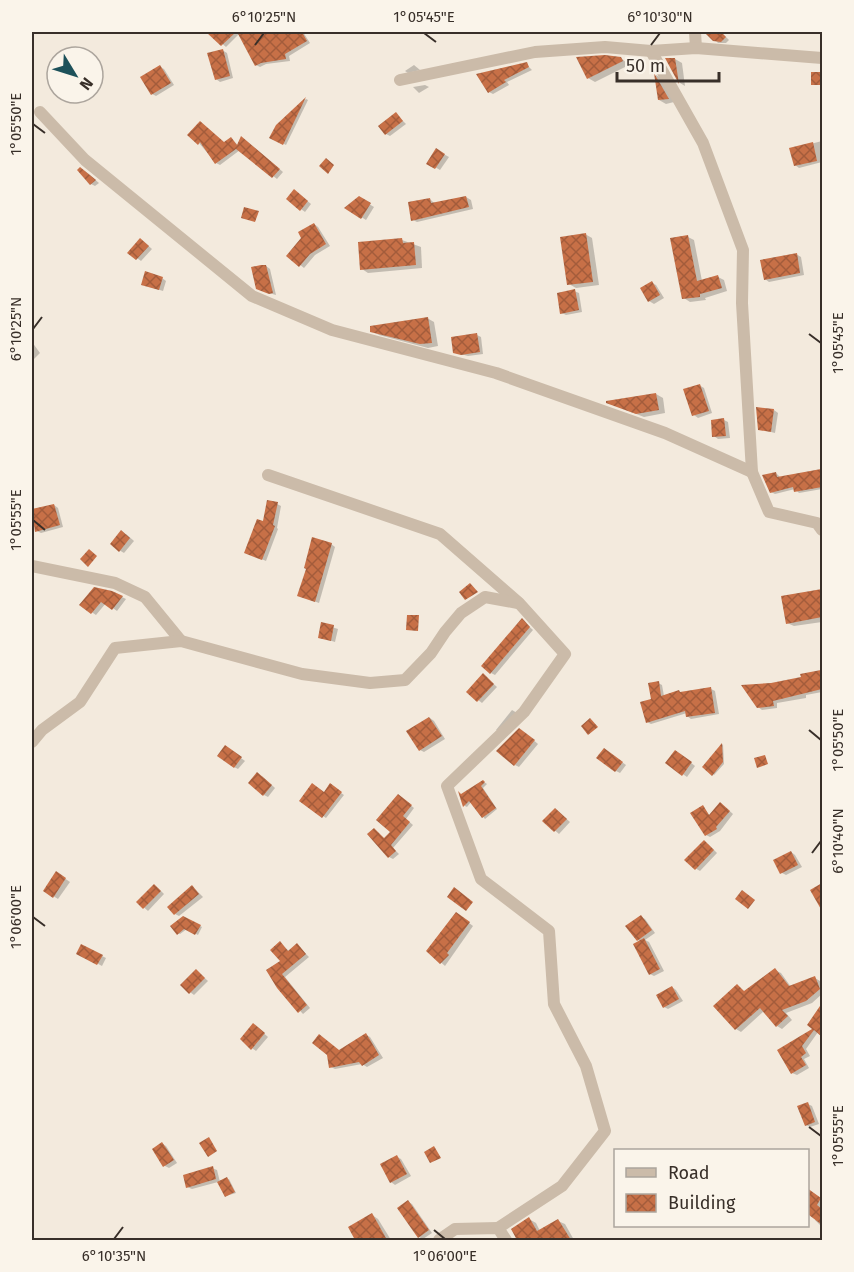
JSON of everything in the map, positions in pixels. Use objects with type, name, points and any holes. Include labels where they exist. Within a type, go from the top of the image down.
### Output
[{"type":"street","points":[[695,32],[696,48]]},
{"type":"street","points":[[400,80],[535,52],[605,47],[651,51],[696,48],[822,58]]},
{"type":"street","points":[[651,51],[703,143],[743,250],[742,303],[752,472],[770,512],[817,523],[822,530]]},
{"type":"street","points":[[40,112],[85,160],[252,296],[332,330],[496,373],[665,433],[752,472]]},
{"type":"street","points":[[268,475],[440,534],[519,603],[565,654],[524,712],[447,786],[481,879],[549,931],[555,1004],[586,1066],[605,1131],[562,1186],[498,1228],[454,1229],[439,1240]]},
{"type":"street","points":[[32,566],[115,583],[145,597],[181,641]]},
{"type":"street","points":[[32,742],[42,730],[80,702],[115,648],[181,641],[302,674],[370,683],[405,680],[431,652],[461,613],[485,597],[519,603]]},
{"type":"street","points":[[498,1228],[506,1240]]},
{"type":"building","points":[[206,32],[236,32],[221,46]]},
{"type":"building","points":[[237,32],[256,34],[302,32],[307,41],[285,54],[286,59],[255,66]]},
{"type":"building","points":[[704,32],[721,32],[726,37],[721,42],[713,41]]},
{"type":"building","points":[[223,49],[230,76],[215,80],[207,53]]},
{"type":"building","points":[[605,55],[621,57],[623,61],[587,79],[576,57]]},
{"type":"building","points":[[665,58],[675,58],[679,84]]},
{"type":"building","points":[[527,62],[529,67],[504,80],[506,82],[488,93],[476,74]]},
{"type":"building","points":[[160,65],[171,83],[151,95],[140,77]]},
{"type":"building","points":[[811,72],[822,72],[822,85],[811,85]]},
{"type":"building","points":[[654,73],[669,99],[658,100]]},
{"type":"building","points":[[306,97],[283,145],[269,138],[276,125]]},
{"type":"building","points":[[396,112],[403,121],[385,135],[378,126]]},
{"type":"building","points":[[200,121],[224,142],[231,137],[237,145],[241,136],[280,169],[272,178],[236,149],[215,164],[200,142],[198,145],[187,135]]},
{"type":"building","points":[[813,142],[817,161],[794,166],[789,148]]},
{"type":"building","points":[[436,148],[445,154],[435,169],[426,164]]},
{"type":"building","points":[[326,158],[334,165],[328,174],[319,166]]},
{"type":"building","points":[[80,167],[96,180],[90,185],[77,170]]},
{"type":"building","points":[[294,189],[308,201],[300,211],[286,199]]},
{"type":"building","points":[[359,196],[371,203],[361,219],[344,208]]},
{"type":"building","points":[[466,196],[469,207],[411,221],[408,202],[430,198],[431,203]]},
{"type":"building","points":[[244,207],[259,211],[255,222],[241,218]]},
{"type":"building","points":[[314,223],[326,244],[310,254],[299,267],[286,256],[301,238],[298,232]]},
{"type":"building","points":[[586,233],[593,282],[567,285],[560,237]]},
{"type":"building","points":[[688,235],[697,281],[718,275],[722,288],[700,294],[700,297],[682,299],[670,238]]},
{"type":"building","points":[[140,238],[149,246],[136,260],[127,253]]},
{"type":"building","points":[[402,238],[403,243],[414,242],[416,265],[360,270],[358,242]]},
{"type":"building","points":[[797,253],[800,273],[764,280],[760,260]]},
{"type":"building","points":[[266,265],[273,293],[269,294],[256,289],[251,267]]},
{"type":"building","points":[[145,271],[163,277],[159,290],[141,285]]},
{"type":"building","points":[[652,281],[660,295],[648,302],[640,288]]},
{"type":"building","points":[[575,289],[579,310],[560,314],[557,293]]},
{"type":"building","points":[[428,317],[432,343],[420,344],[370,332],[370,326]]},
{"type":"building","points":[[477,333],[480,352],[461,355],[453,353],[451,337]]},
{"type":"building","points":[[700,384],[709,411],[692,416],[683,389]]},
{"type":"building","points":[[656,393],[659,410],[636,414],[606,403],[606,401]]},
{"type":"building","points":[[756,407],[774,409],[771,432],[758,430]]},
{"type":"building","points":[[724,418],[726,436],[712,437],[711,420]]},
{"type":"building","points":[[821,469],[822,487],[794,492],[793,487],[770,493],[762,475],[776,472],[777,477]]},
{"type":"building","points":[[267,500],[278,502],[273,525],[275,526],[262,560],[244,553],[257,519],[263,521]]},
{"type":"building","points":[[54,504],[60,525],[35,532],[32,509]]},
{"type":"building","points":[[121,530],[130,538],[119,552],[110,544]]},
{"type":"building","points":[[312,537],[332,543],[315,602],[297,596],[306,569],[304,568]]},
{"type":"building","points":[[89,549],[97,556],[88,567],[80,559]]},
{"type":"building","points":[[470,583],[478,592],[465,600],[459,592]]},
{"type":"building","points":[[94,587],[123,596],[112,610],[101,602],[91,614],[79,605]]},
{"type":"building","points":[[822,589],[822,617],[786,624],[781,596]]},
{"type":"building","points":[[407,615],[419,615],[418,631],[406,630]]},
{"type":"building","points":[[522,618],[530,627],[490,674],[481,666]]},
{"type":"building","points":[[321,622],[334,625],[331,641],[318,638]]},
{"type":"building","points":[[821,670],[822,689],[773,701],[774,706],[757,708],[741,685],[771,683]]},
{"type":"building","points":[[483,673],[494,684],[477,702],[466,692]]},
{"type":"building","points":[[659,681],[661,696],[679,690],[680,692],[711,687],[715,713],[686,717],[685,711],[646,723],[640,702],[651,699],[648,683]]},
{"type":"building","points":[[429,717],[442,736],[419,751],[406,731]]},
{"type":"building","points":[[590,718],[598,727],[588,735],[581,726]]},
{"type":"building","points":[[519,728],[535,740],[514,766],[496,751]]},
{"type":"building","points":[[722,743],[723,762],[712,776],[702,767]]},
{"type":"building","points":[[225,745],[242,757],[234,768],[217,756]]},
{"type":"building","points":[[604,748],[623,762],[615,772],[596,758]]},
{"type":"building","points":[[675,750],[692,762],[682,776],[665,763]]},
{"type":"building","points":[[765,755],[768,764],[757,768],[754,758]]},
{"type":"building","points":[[257,772],[272,785],[263,796],[248,783]]},
{"type":"building","points":[[483,780],[485,782],[481,786],[496,808],[482,818],[469,801],[463,807],[458,791],[461,794]]},
{"type":"building","points":[[312,783],[324,792],[330,783],[342,792],[322,818],[299,801]]},
{"type":"building","points":[[398,794],[412,805],[403,816],[410,822],[391,845],[396,851],[388,858],[367,834],[374,828],[384,838],[390,832],[376,820]]},
{"type":"building","points":[[720,802],[730,811],[716,827],[717,829],[705,836],[690,813],[703,805],[709,815]]},
{"type":"building","points":[[555,808],[567,819],[554,832],[542,821]]},
{"type":"building","points":[[704,840],[714,850],[695,870],[684,860]]},
{"type":"building","points":[[791,851],[798,865],[780,874],[773,860]]},
{"type":"building","points":[[56,871],[66,878],[53,898],[43,891]]},
{"type":"building","points":[[822,883],[822,911],[810,890]]},
{"type":"building","points":[[154,884],[161,891],[143,909],[136,902]]},
{"type":"building","points":[[192,885],[199,894],[174,915],[167,907]]},
{"type":"building","points":[[454,887],[473,902],[466,911],[447,897]]},
{"type":"building","points":[[742,890],[755,900],[748,909],[735,899]]},
{"type":"building","points":[[456,912],[470,922],[447,953],[449,955],[440,964],[426,951]]},
{"type":"building","points":[[641,915],[652,930],[637,941],[625,926]]},
{"type":"building","points":[[183,916],[201,925],[195,935],[184,929],[177,935],[170,926]]},
{"type":"building","points":[[644,938],[660,969],[649,975],[633,944]]},
{"type":"building","points":[[280,941],[288,951],[297,943],[306,954],[282,974],[307,1005],[298,1013],[277,988],[266,970],[280,961],[270,950]]},
{"type":"building","points":[[81,944],[103,955],[97,965],[76,954]]},
{"type":"building","points":[[775,968],[789,986],[815,976],[820,989],[806,1001],[782,1010],[788,1016],[776,1027],[760,1008],[735,1030],[713,1006],[737,984],[744,991]]},
{"type":"building","points":[[196,969],[205,978],[189,994],[180,985]]},
{"type":"building","points":[[672,986],[679,999],[663,1008],[656,995]]},
{"type":"building","points":[[822,1003],[822,1037],[814,1030],[802,1046],[806,1053],[801,1057],[806,1065],[791,1074],[777,1050],[812,1029],[807,1025]]},
{"type":"building","points":[[253,1023],[265,1033],[251,1050],[240,1039]]},
{"type":"building","points":[[366,1033],[379,1055],[362,1066],[359,1062],[329,1068],[327,1055],[312,1043],[319,1034],[339,1050]]},
{"type":"building","points":[[808,1102],[815,1122],[805,1126],[797,1106]]},
{"type":"building","points":[[209,1137],[217,1151],[208,1157],[199,1143]]},
{"type":"building","points":[[162,1142],[174,1160],[163,1167],[152,1149]]},
{"type":"building","points":[[434,1146],[441,1158],[430,1163],[424,1152]]},
{"type":"building","points":[[397,1155],[407,1174],[390,1183],[380,1164]]},
{"type":"building","points":[[213,1166],[216,1179],[186,1188],[183,1175]]},
{"type":"building","points":[[227,1177],[235,1192],[225,1197],[217,1182]]},
{"type":"building","points":[[809,1189],[821,1198],[817,1205],[822,1209],[822,1225],[809,1215]]},
{"type":"building","points":[[408,1200],[429,1230],[418,1238],[397,1208]]},
{"type":"building","points":[[372,1213],[387,1240],[355,1240],[348,1227]]},
{"type":"building","points":[[529,1217],[537,1231],[558,1219],[571,1240],[517,1240],[511,1229]]}]
